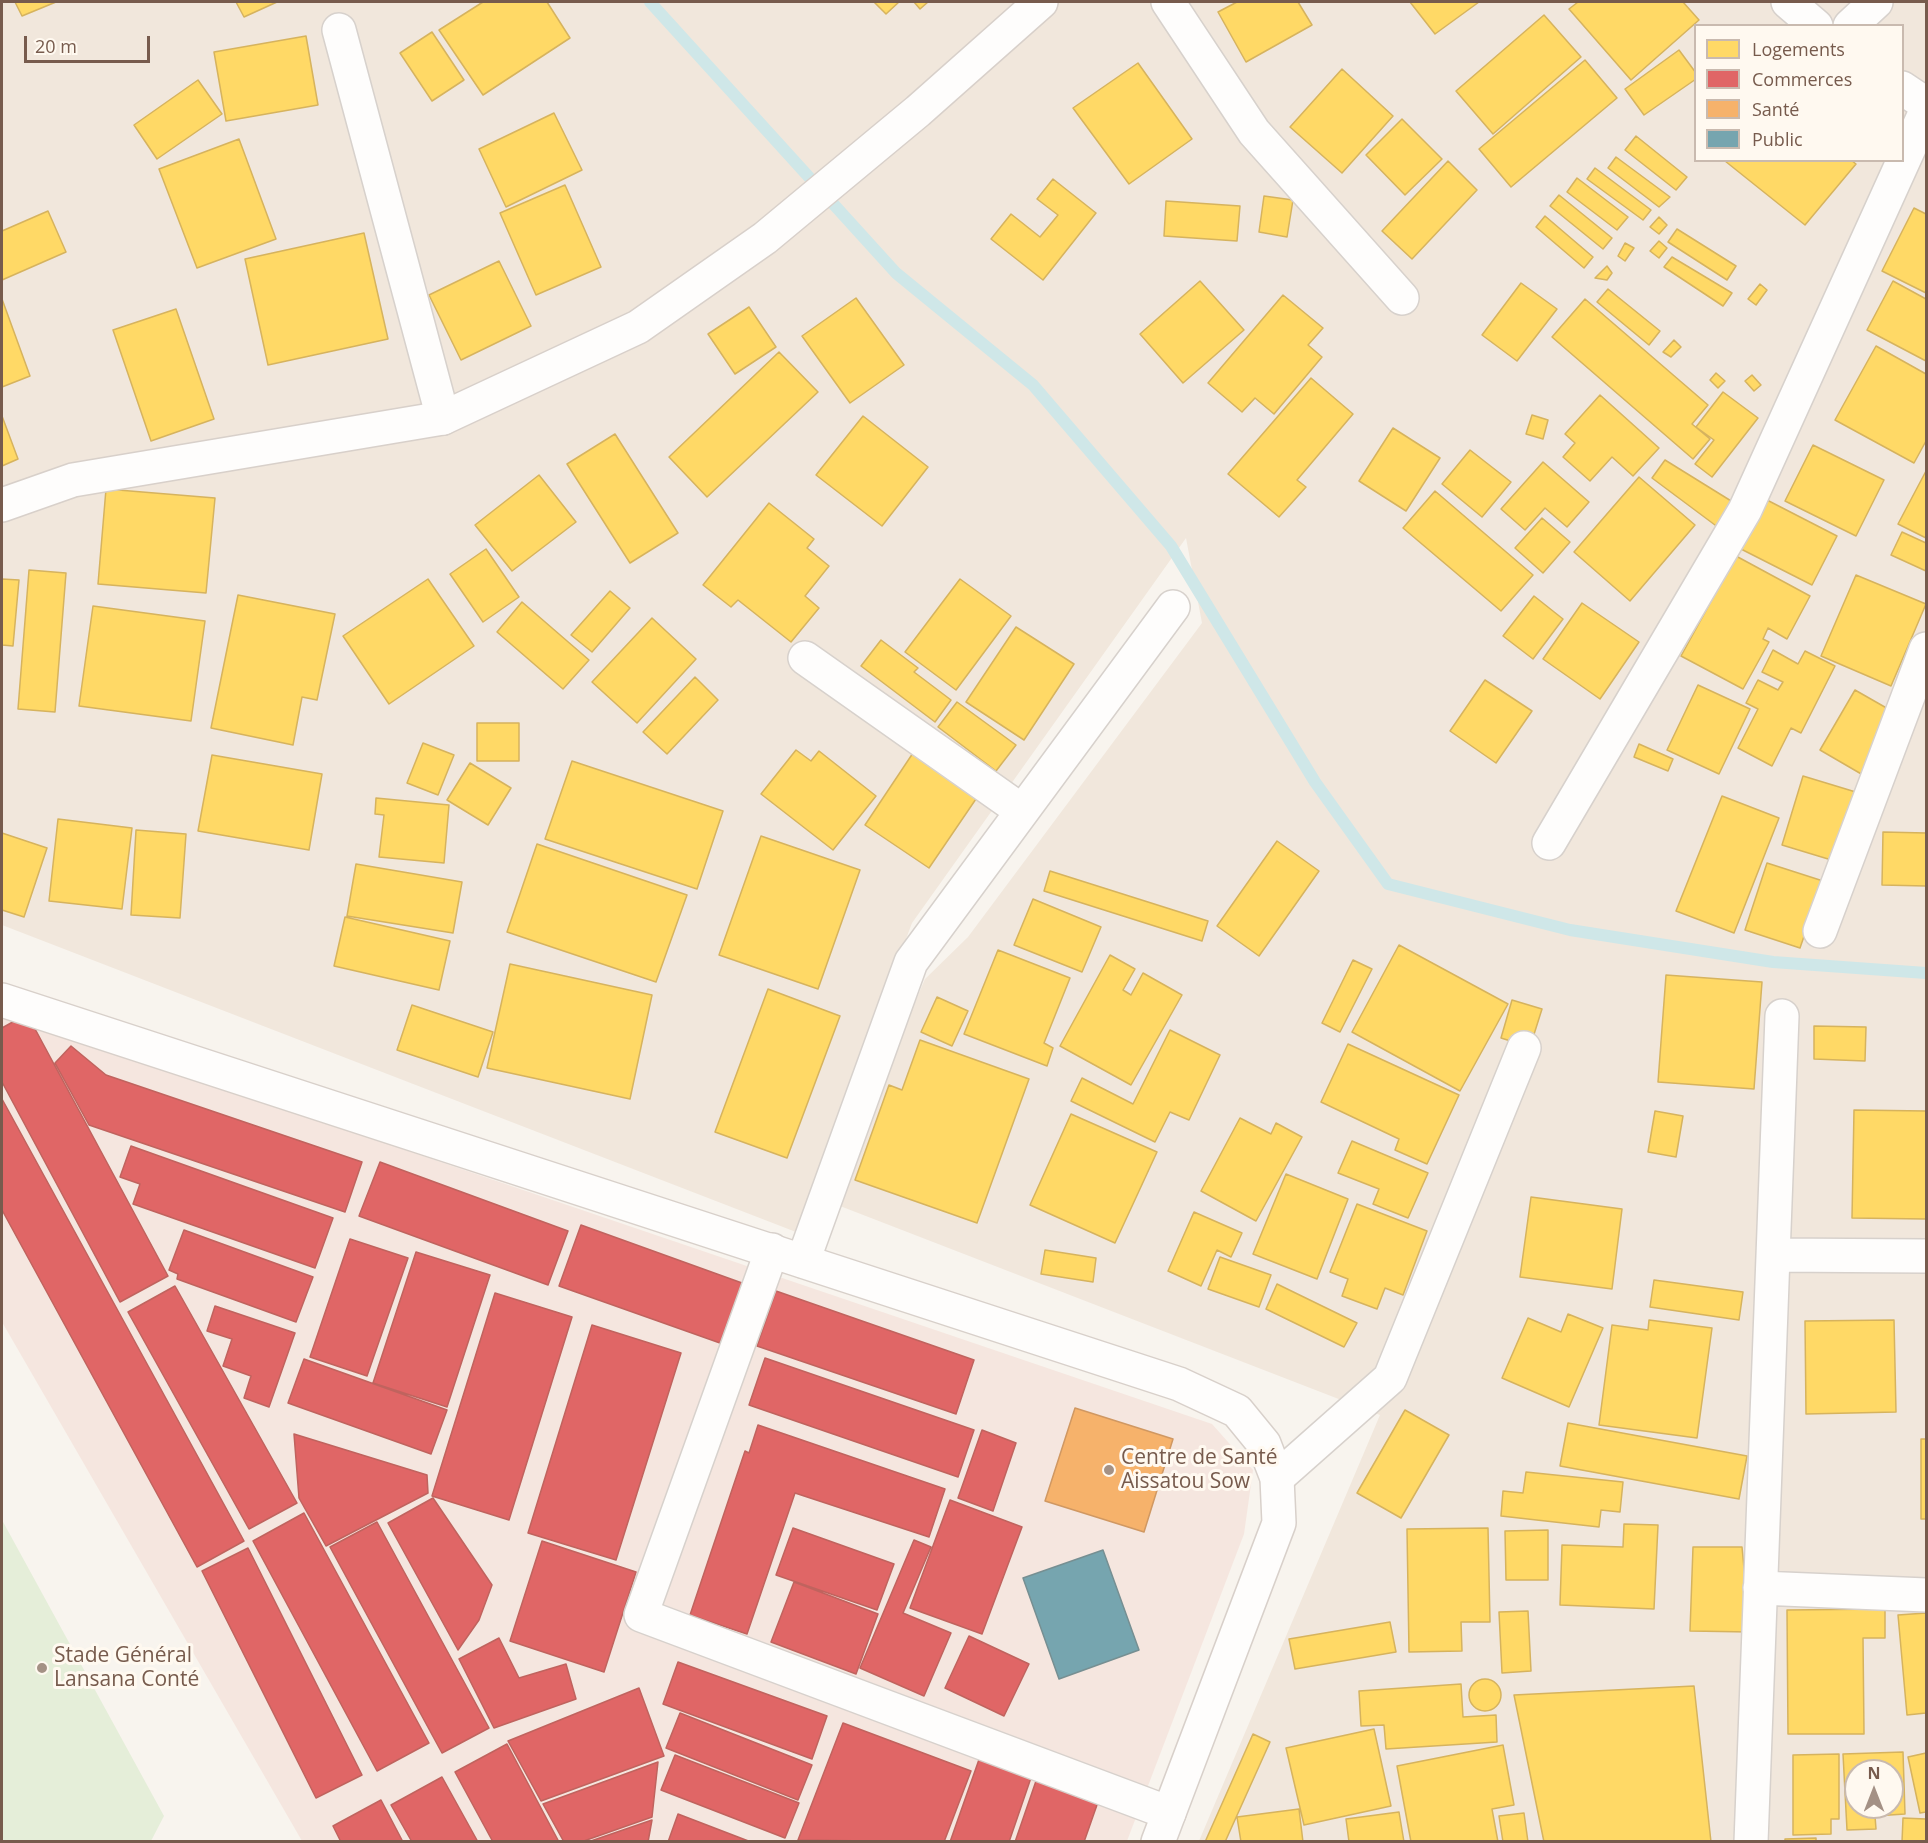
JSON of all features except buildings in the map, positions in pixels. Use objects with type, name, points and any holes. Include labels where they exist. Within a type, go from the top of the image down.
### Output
[{"type":"street","points":[[2,505],[73,480],[444,418],[638,327],[765,238],[918,111],[1041,2]]},
{"type":"street","points":[[1168,2],[1254,132],[1402,298]]},
{"type":"street","points":[[1788,2],[1814,24]]},
{"type":"street","points":[[1852,24],[1876,2]]},
{"type":"street","points":[[339,30],[444,418]]},
{"type":"street","points":[[1904,89],[1926,104]]},
{"type":"street","points":[[1904,159],[1926,111]]},
{"type":"street","points":[[1549,843],[1745,510],[1903,162]]},
{"type":"street","points":[[802,1261],[911,962],[1173,607]]},
{"type":"street","points":[[1820,931],[1926,649]]},
{"type":"street","points":[[805,658],[1022,812]]},
{"type":"street","points":[[2,1000],[772,1250],[1179,1384],[1238,1411],[1264,1444],[1277,1478],[1280,1523],[1164,1827],[641,1615],[772,1250]]},
{"type":"street","points":[[1751,1842],[1782,1016]]},
{"type":"street","points":[[1277,1478],[1390,1378],[1524,1048]]},
{"type":"street","points":[[1773,1255],[1926,1256]]},
{"type":"street","points":[[1760,1588],[1926,1595]]},
{"type":"shaded area","points":[[2,2],[1926,2],[1926,1841],[1199,1841],[1380,1415],[840,1206],[856,1138],[925,979],[968,937],[1202,623],[1186,538],[912,923],[796,1232],[2,925]]},
{"type":"shaded area","points":[[2,1013],[1212,1424],[1253,1470],[1244,1534],[1127,1841],[302,1841],[2,1322]]},
{"type":"green space","name":"Stade Général Lansana Conté","points":[[2,1520],[164,1816],[151,1841],[2,1841]]},
{"type":"waterway","points":[[650,2],[896,273],[1033,385],[1171,546],[1315,782],[1388,884],[1570,930],[1773,962],[1926,973]]},
{"type":"place","name":"Centre de Santé Aissatou Sow","points":[[1109,1470]]},
{"type":"place","name":"Stade Général Lansana Conté","points":[[42,1668]]}]
